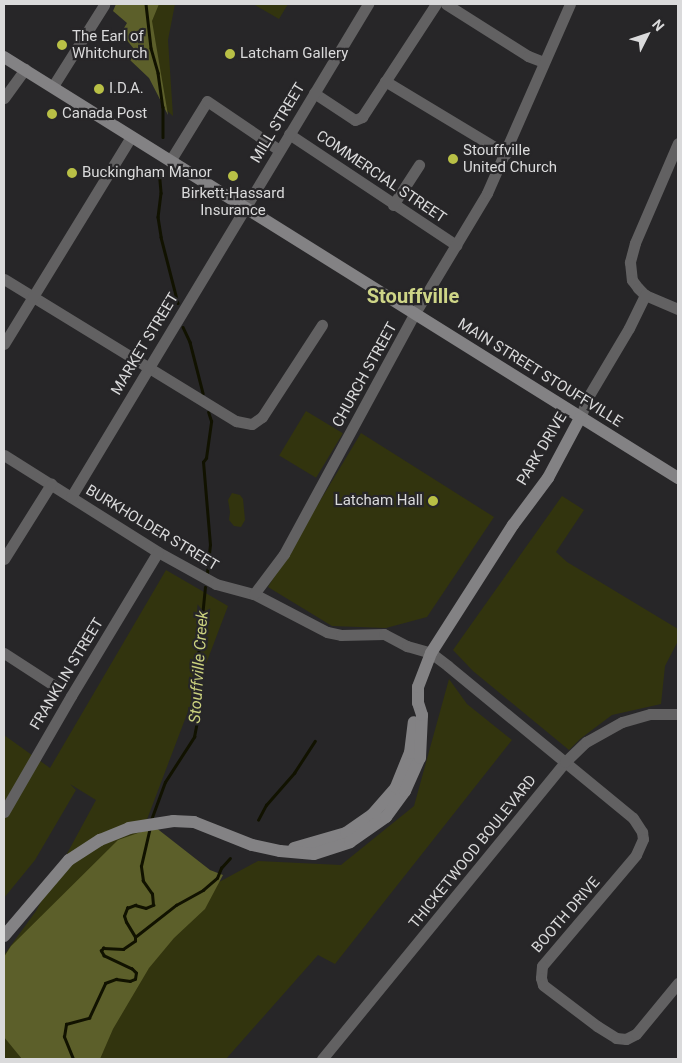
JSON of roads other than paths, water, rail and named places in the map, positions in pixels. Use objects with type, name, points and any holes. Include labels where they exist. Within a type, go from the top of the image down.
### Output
[{"type":"street","name":"MILL STREET","points":[[245,207],[368,4]]},
{"type":"street","points":[[314,93],[355,120],[362,117],[436,4]]},
{"type":"street","points":[[446,4],[528,56],[544,62]]},
{"type":"street","name":"CHURCH STREET","points":[[254,594],[284,554],[415,314],[487,193],[506,154],[570,4]]},
{"type":"street","points":[[53,86],[104,6]]},
{"type":"street","name":"MAIN STREET STOUFFVILLE","points":[[4,56],[678,478]]},
{"type":"street","points":[[4,98],[25,69]]},
{"type":"street","points":[[384,81],[506,154]]},
{"type":"street","points":[[170,161],[207,101],[279,150]]},
{"type":"street","name":"COMMERCIAL STREET","points":[[289,134],[393,205],[456,245]]},
{"type":"street","points":[[4,344],[131,137]]},
{"type":"street","points":[[678,143],[635,244],[630,262],[632,280],[645,295],[678,309]]},
{"type":"street","points":[[393,205],[418,165]]},
{"type":"street","name":"MARKET STREET","points":[[71,497],[245,207]]},
{"type":"street","points":[[4,279],[234,419],[252,424],[262,417],[322,326]]},
{"type":"street","name":"PARK DRIVE","points":[[4,936],[69,860],[100,840],[130,828],[173,821],[194,822],[252,845],[280,852],[314,854],[350,842],[386,817],[405,792],[420,758],[422,715],[418,703],[418,687],[431,653],[513,525],[548,478],[580,418],[588,398],[629,328],[645,295]]},
{"type":"street","name":"BURKHOLDER STREET","points":[[4,455],[158,552],[221,586],[254,594],[327,632],[341,636],[384,634],[407,646],[431,653]]},
{"type":"street","points":[[4,559],[51,484]]},
{"type":"street","name":"FRANKLIN STREET","points":[[4,812],[158,552]]},
{"type":"street","points":[[4,652],[58,688]]},
{"type":"street","points":[[431,653],[565,762]]},
{"type":"street","name":"THICKETWOOD BOULEVARD","points":[[322,1059],[565,762],[586,742],[622,722],[650,714],[678,714]]},
{"type":"street","name":"BOOTH DRIVE","points":[[565,762],[633,818],[640,827],[643,839],[636,855],[542,966],[541,978],[543,986],[597,1026],[616,1038],[626,1039],[636,1034],[678,983]]},
{"type":"waterway","name":"Stouffville Creek","points":[[146,4],[151,48],[158,73],[163,107],[163,137]]},
{"type":"waterway","name":"Stouffville Creek","points":[[159,169],[161,193],[158,217],[161,237],[178,303]]},
{"type":"waterway","name":"Stouffville Creek","points":[[183,327],[190,342],[203,393]]},
{"type":"waterway","name":"Stouffville Creek","points":[[207,573],[210,545],[203,462],[206,458],[211,421],[208,412]]},
{"type":"waterway","name":"Stouffville Creek","points":[[151,820],[165,782],[194,737],[197,722],[196,677],[205,587]]},
{"type":"waterway","points":[[258,820],[266,805],[294,773],[315,741]]},
{"type":"waterway","name":"Stouffville Creek","points":[[135,937],[124,916],[127,908],[135,905],[146,908],[153,905],[152,894],[143,881],[141,866],[149,830]]},
{"type":"waterway","name":"Stouffville Creek","points":[[73,1059],[64,1037],[66,1024],[89,1018],[105,983],[116,979],[130,981],[135,979],[136,973],[132,969],[104,956],[101,951],[103,948],[123,949],[135,941],[135,937],[176,905],[203,890],[217,878],[221,868],[230,858]]},
{"type":"place","name":"The Earl of Whitchurch","points":[[62,45]]},
{"type":"place","name":"Latcham Gallery","points":[[230,54]]},
{"type":"place","name":"I.D.A.","points":[[99,89]]},
{"type":"place","name":"Canada Post","points":[[52,114]]},
{"type":"place","name":"Stouffville United Church","points":[[453,159]]},
{"type":"place","name":"Buckingham Manor","points":[[72,173]]},
{"type":"place","name":"Birkett-Hassard Insurance","points":[[233,176]]},
{"type":"place","name":"Latcham Hall","points":[[433,501]]},
{"type":"district","name":"Stouffville","points":[[413,296]]}]
